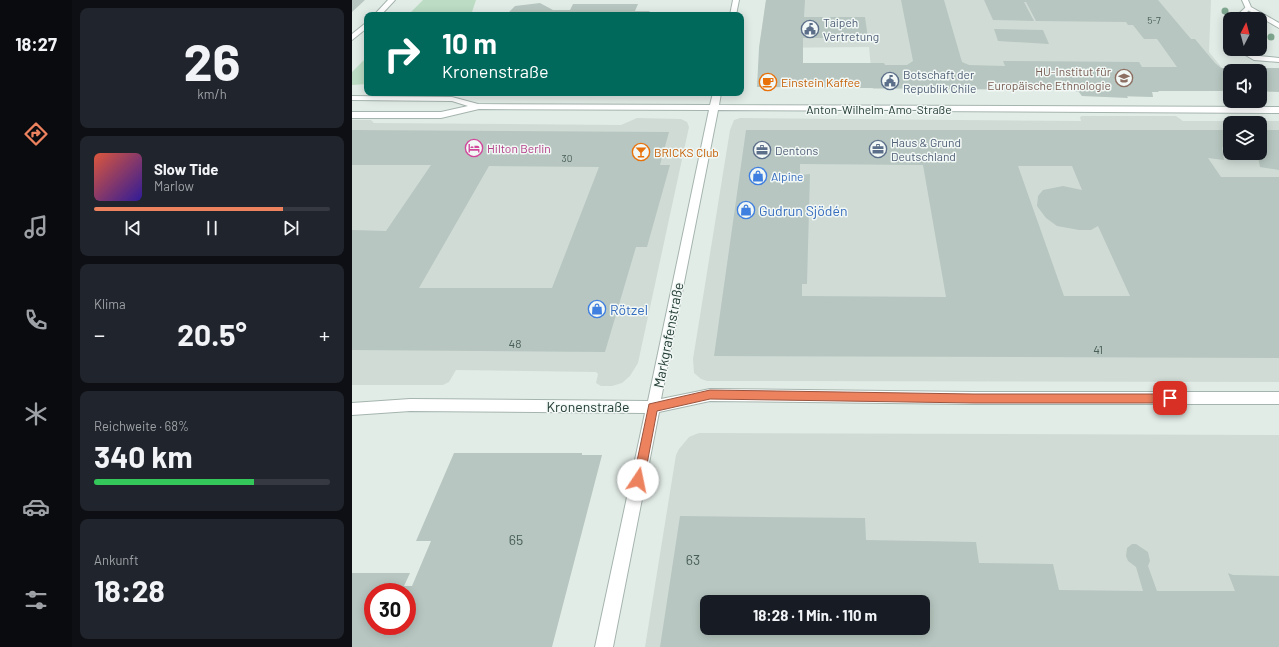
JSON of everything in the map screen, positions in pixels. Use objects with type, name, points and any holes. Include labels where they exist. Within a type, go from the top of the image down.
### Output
[{"type":"street","points":[[380,12],[392,0]]},
{"type":"street","points":[[734,12],[736,0]]},
{"type":"street","points":[[1246,0],[1248,8],[1279,26]]},
{"type":"street","points":[[1244,12],[1248,8]]},
{"type":"street","points":[[352,38],[364,27]]},
{"type":"street","points":[[1253,56],[1257,58],[1279,60]]},
{"type":"street","name":"Markgrafenstraße","points":[[604,647],[716,96]]},
{"type":"street","name":"Anton-Wilhelm-Amo-Straße","points":[[352,98],[452,99],[479,106]]},
{"type":"street","name":"Anton-Wilhelm-Amo-Straße","points":[[352,115],[441,115],[479,106],[1279,110]]},
{"type":"street","name":"Kronenstraße","points":[[352,409],[410,405],[653,407],[710,395],[973,398],[1279,398]]},
{"type":"shaded area","points":[[766,0],[1211,0],[1209,52],[1223,68],[1223,91],[1158,91],[1152,92],[1153,97],[1082,96],[1079,92],[1070,90],[873,89],[869,47],[759,48]]},
{"type":"shaded area","points":[[1267,68],[1279,68],[1279,92],[1267,91]]},
{"type":"shaded area","points":[[1082,116],[1176,116],[1183,121],[1223,121],[1223,160],[1267,160],[1267,121],[1279,121],[1279,382],[707,381],[701,379],[694,373],[693,359],[730,130],[734,120],[740,118],[1081,121],[1080,117]]},
{"type":"shaded area","points":[[637,118],[681,119],[687,122],[689,127],[638,363],[630,376],[622,383],[612,386],[601,386],[596,383],[598,374],[596,372],[456,370],[449,382],[443,385],[352,385],[352,120],[371,120],[374,123],[621,125]]},
{"type":"shaded area","points":[[699,433],[1279,435],[1279,647],[645,647],[676,455],[689,437]]},
{"type":"green space","points":[[423,0],[476,0],[472,12],[411,12]]},
{"type":"green space","points":[[364,60],[364,84],[352,85],[352,72]]},
{"type":"building","points":[[352,0],[365,0],[352,12]]},
{"type":"building","points":[[766,0],[805,0],[804,17],[865,17],[868,38],[803,38],[803,63],[884,63],[885,65],[907,65],[913,61],[901,0],[944,0],[962,62],[969,65],[1005,66],[1003,61],[1139,62],[1142,67],[1177,67],[1157,39],[1144,39],[1133,25],[1128,25],[1126,22],[1036,21],[1026,2],[1024,2],[1034,21],[993,20],[984,0],[1158,0],[1191,39],[1195,39],[1215,63],[1223,68],[1223,91],[1158,91],[1159,92],[1152,92],[1153,97],[1127,96],[1128,98],[1082,96],[1079,92],[1071,90],[757,87],[759,48]]},
{"type":"building","points":[[540,3],[553,10],[570,10],[573,4],[638,4],[635,11],[650,11],[509,12],[515,6]]},
{"type":"building","points":[[994,29],[1043,30],[1049,44],[998,41]]},
{"type":"building","points":[[1267,68],[1279,68],[1279,92],[1267,91]]},
{"type":"building","points":[[352,130],[669,132],[660,165],[670,165],[647,247],[636,247],[605,352],[352,350],[352,230],[386,231],[431,165],[352,165]],"holes":[[[489,166],[599,167],[552,288],[419,288]]]},
{"type":"building","points":[[746,130],[1223,130],[1223,160],[1208,158],[1221,177],[1279,177],[1279,358],[714,356]],"holes":[[[800,164],[923,165],[946,297],[802,296],[802,284],[807,284],[810,174],[800,175]],[[1018,166],[1072,166],[1082,190],[1063,186],[1043,190],[1038,196],[1037,206],[1046,218],[1057,226],[1079,230],[1091,230],[1098,226],[1130,296],[1064,296]]]},
{"type":"building","points":[[1267,130],[1279,130],[1279,170],[1260,167],[1258,160],[1267,160]]},
{"type":"building","points":[[454,453],[582,453],[582,455],[602,455],[552,647],[352,647],[352,573],[410,573],[405,583],[364,583],[364,635],[416,635],[416,583],[413,583],[431,541],[416,541]]},
{"type":"building","points":[[680,516],[865,518],[866,540],[976,542],[979,563],[1053,564],[1059,590],[1143,591],[1136,567],[1128,561],[1126,556],[1127,548],[1132,544],[1136,544],[1148,552],[1150,561],[1148,566],[1157,591],[1235,591],[1228,573],[1233,575],[1279,576],[1279,647],[660,647]]},
{"type":"place","name":"Taipeh Vertretung","points":[[810,29]]},
{"type":"place","name":"HU-Institut für Europäische Ethnologie","points":[[1124,78]]},
{"type":"place","name":"Botschaft der Republik Chile","points":[[890,81]]},
{"type":"place","name":"Einstein Kaffee","points":[[768,82]]},
{"type":"place","name":"Hilton Berlin","points":[[474,148]]},
{"type":"place","name":"Haus & Grund Deutschland","points":[[878,149]]},
{"type":"place","name":"Dentons","points":[[762,150]]},
{"type":"place","name":"BRICKS Club","points":[[641,152]]},
{"type":"place","name":"Alpine","points":[[758,176]]},
{"type":"place","name":"Gudrun Sjödén","points":[[746,210]]},
{"type":"place","name":"Rötzel","points":[[597,309]]},
{"type":"route","points":[[638,480],[653,407],[710,395],[973,398],[1170,398]]}]
